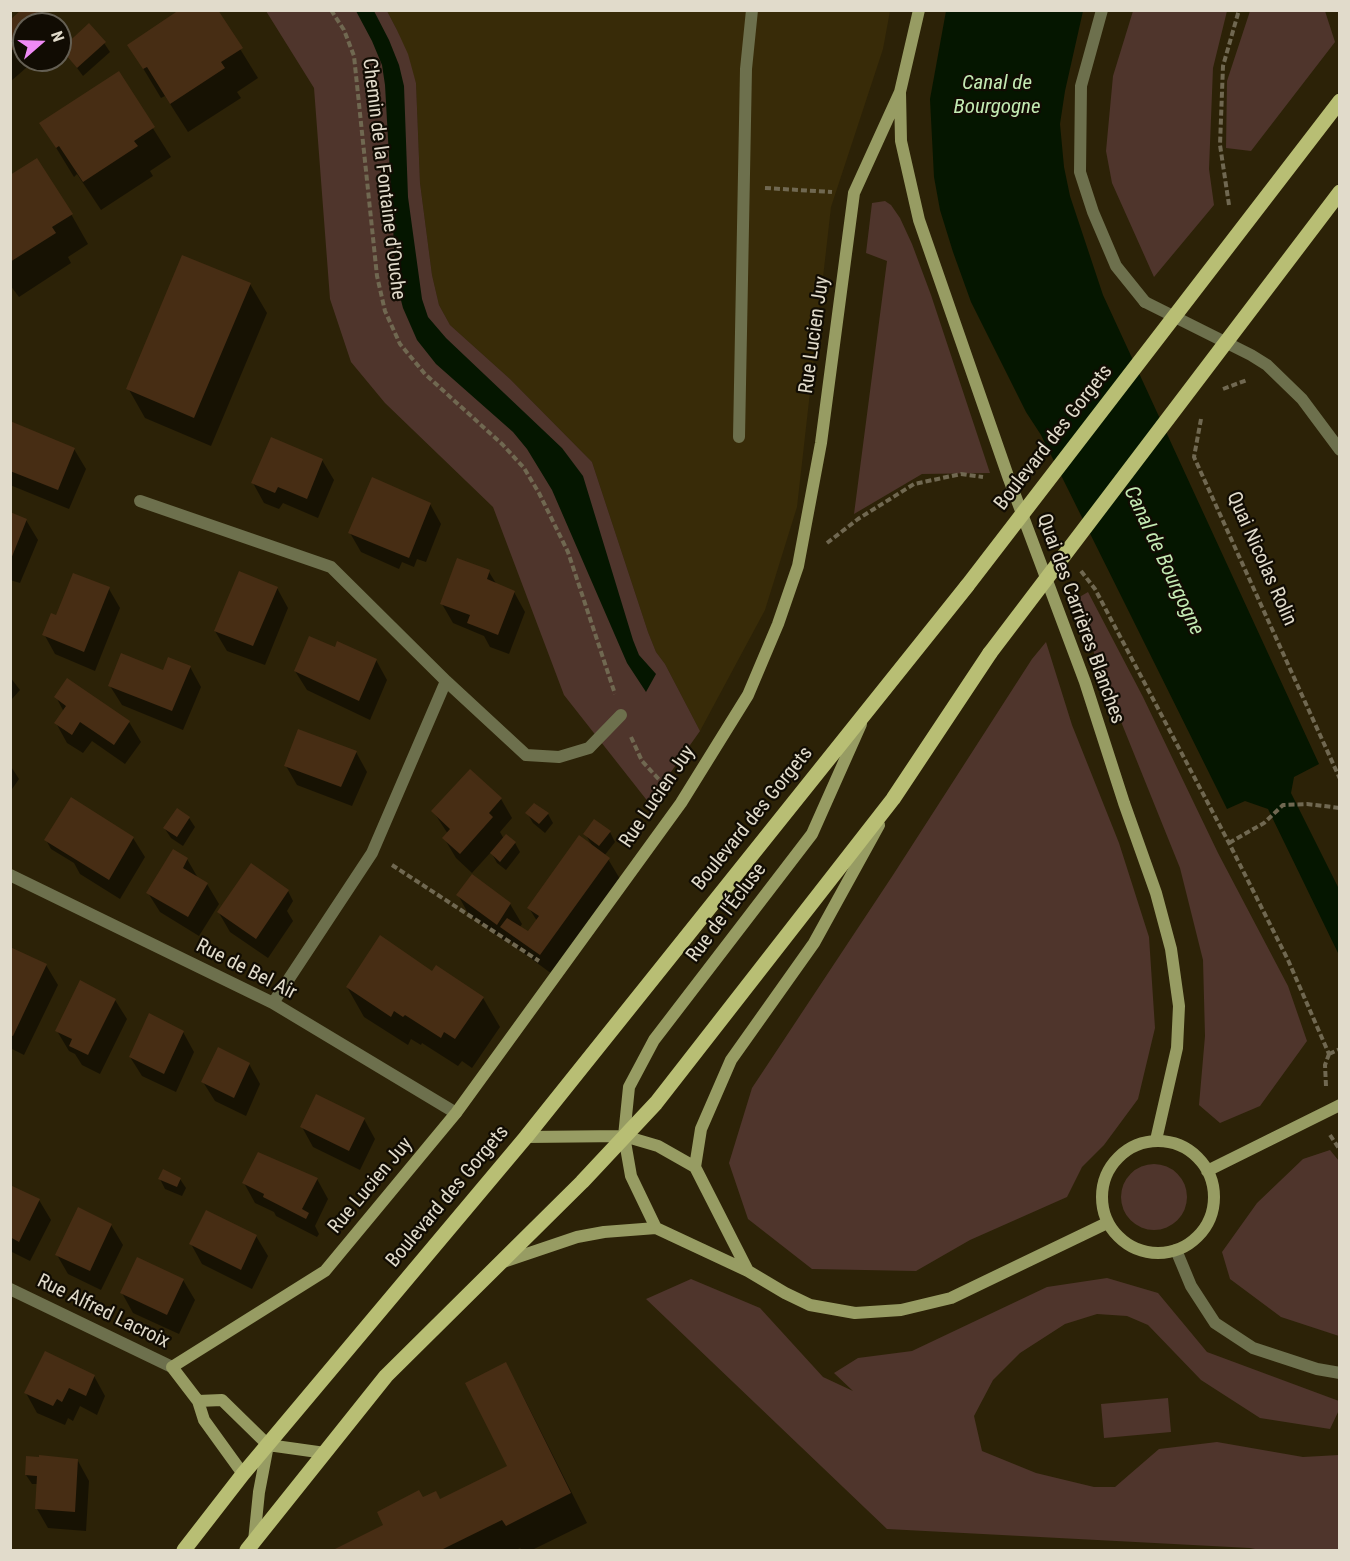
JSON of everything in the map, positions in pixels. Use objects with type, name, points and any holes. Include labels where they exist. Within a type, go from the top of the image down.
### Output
[{"type":"main road","name":"Boulevard des Gorgets","points":[[184,1551],[243,1474],[526,1137],[968,586],[1340,101]]},
{"type":"main road","points":[[250,1546],[386,1376],[582,1182],[656,1103],[894,799],[990,653],[1340,192]]},
{"type":"street","points":[[739,437],[746,69],[752,10]]},
{"type":"street","name":"Quai des Carrières Blanches","points":[[919,10],[900,92],[900,141],[919,220],[1009,479],[1085,682],[1156,893],[1171,949],[1179,1006],[1177,1048],[1156,1140]]},
{"type":"street","points":[[1102,10],[1081,86],[1080,172],[1093,212],[1116,266],[1145,302],[1267,365],[1302,399],[1340,450]]},
{"type":"street","name":"Rue Lucien Juy","points":[[172,1367],[325,1271],[456,1113],[681,802],[748,695],[778,624],[798,566],[820,443],[854,193],[900,92]]},
{"type":"street","points":[[140,501],[331,567],[446,681],[526,755],[558,758],[589,748],[621,715]]},
{"type":"street","points":[[273,1003],[372,853],[446,681]]},
{"type":"street","name":"Rue de l'Écluse","points":[[656,1228],[631,1176],[624,1136],[628,1087],[654,1040],[812,834],[866,712]]},
{"type":"street","points":[[695,1167],[701,1129],[731,1060],[814,943],[894,799]]},
{"type":"street","name":"Rue de Bel Air","points":[[10,875],[273,1003],[456,1113]]},
{"type":"street","points":[[1207,1171],[1340,1105]]},
{"type":"street","points":[[526,1137],[624,1136],[658,1146],[695,1167],[748,1271]]},
{"type":"street","points":[[1156,1140],[1174,1143],[1191,1151],[1204,1164],[1207,1171],[1212,1181],[1214,1199],[1210,1217],[1201,1233],[1187,1245],[1176,1250],[1152,1253],[1134,1248],[1119,1238],[1107,1223],[1102,1205],[1102,1186],[1109,1168],[1121,1154],[1138,1144],[1156,1140]]},
{"type":"street","points":[[502,1262],[577,1237],[604,1232],[656,1228],[748,1271],[810,1305],[855,1313],[901,1310],[951,1298],[1107,1223]]},
{"type":"street","points":[[1176,1250],[1191,1286],[1215,1323],[1253,1348],[1317,1369],[1340,1373]]},
{"type":"street","name":"Rue Alfred Lacroix","points":[[10,1289],[172,1367],[198,1401],[204,1420],[243,1474]]},
{"type":"street","points":[[198,1401],[222,1400],[268,1445],[325,1453]]},
{"type":"street","points":[[250,1546],[268,1445]]},
{"type":"path","name":"Chemin de la Fontaine d'Ouche","points":[[331,10],[344,30],[354,56],[376,264],[385,311],[400,344],[425,374],[524,468],[568,552],[621,715],[642,761],[681,802]]},
{"type":"path","points":[[1230,215],[1220,145],[1223,66],[1239,10]]},
{"type":"path","points":[[744,187],[854,193]]},
{"type":"path","points":[[1219,392],[1255,378],[1251,355]]},
{"type":"path","name":"Quai Nicolas Rolin","points":[[1202,413],[1194,457],[1340,779]]},
{"type":"path","points":[[1229,843],[1264,823],[1283,805],[1307,804],[1340,808]]},
{"type":"path","points":[[372,853],[558,973]]},
{"type":"path","points":[[1327,1111],[1325,1065],[1329,1054],[1340,1049]]},
{"type":"shaded area","points":[[266,11],[387,11],[397,30],[408,54],[416,83],[420,183],[432,275],[439,305],[450,325],[510,379],[592,462],[656,652],[665,664],[700,731],[649,803],[564,695],[493,507],[385,403],[351,362],[330,299],[314,88]]},
{"type":"shaded area","points":[[387,11],[890,11],[883,49],[831,207],[797,507],[765,610],[700,731],[665,664],[656,652],[592,462],[510,379],[450,325],[439,305],[432,275],[420,183],[416,83],[397,30]]},
{"type":"shaded area","points":[[1133,11],[1227,11],[1213,68],[1209,169],[1214,205],[1154,277],[1112,183],[1106,151],[1113,76]]},
{"type":"shaded area","points":[[1250,11],[1325,11],[1335,42],[1251,151],[1226,148],[1227,81]]},
{"type":"shaded area","points":[[885,201],[891,205],[900,218],[912,244],[990,473],[922,474],[854,514],[887,261],[866,253],[872,203]]},
{"type":"shaded area","points":[[1088,592],[1143,697],[1218,853],[1288,986],[1307,1041],[1260,1106],[1220,1123],[1199,1105],[1205,1036],[1203,960],[1180,868],[1097,662],[1076,599]]},
{"type":"shaded area","points":[[1046,642],[1072,725],[1119,843],[1149,937],[1155,1028],[1138,1099],[1104,1145],[1082,1167],[1067,1197],[970,1240],[916,1271],[812,1269],[748,1219],[729,1163],[752,1088],[1032,659]]},
{"type":"shaded area","points":[[1330,1150],[1339,1161],[1339,1336],[1281,1317],[1230,1279],[1222,1252],[1257,1203],[1303,1159]]},
{"type":"shaded area","points":[[1160,1164],[1178,1173],[1185,1184],[1187,1197],[1185,1210],[1178,1221],[1167,1228],[1148,1230],[1130,1221],[1123,1210],[1121,1191],[1130,1173],[1141,1166]]},
{"type":"shaded area","points":[[1107,1278],[1158,1293],[1207,1352],[1339,1401],[1339,1410],[1330,1429],[1260,1418],[1201,1380],[1148,1325],[1127,1316],[1097,1314],[1065,1324],[1020,1353],[993,1380],[974,1416],[982,1451],[1036,1473],[1094,1487],[1115,1487],[1159,1449],[1217,1442],[1303,1457],[1339,1455],[1339,1550],[1260,1550],[887,1529],[646,1299],[691,1279],[760,1308],[823,1377],[853,1391],[834,1373],[858,1358],[912,1351],[1047,1287]]},
{"type":"shaded area","points":[[1168,1398],[1171,1432],[1104,1438],[1101,1404]]},
{"type":"water","points":[[356,11],[374,11],[399,65],[404,86],[408,197],[422,299],[428,317],[446,338],[562,448],[583,476],[633,640],[639,655],[656,674],[646,692],[627,663],[552,490],[527,449],[513,432],[436,364],[417,340],[403,308],[396,281],[382,65]]},
{"type":"water","name":"Canal de Bourgogne","points":[[946,11],[1083,11],[1060,124],[1064,167],[1070,196],[1103,295],[1319,764],[1294,777],[1291,793],[1339,889],[1339,955],[1268,809],[1245,801],[1227,809],[1041,435],[1026,412],[971,302],[940,210],[934,177],[930,99]]},
{"type":"building","points":[[35,10],[37,12],[19,12]]},
{"type":"building","points":[[179,10],[218,10],[243,48],[221,62],[225,68],[170,104],[147,67],[143,69],[127,45]]},
{"type":"building","points":[[12,18],[12,50],[10,52],[10,20]]},
{"type":"building","points":[[89,23],[106,42],[77,68],[72,62],[72,39]]},
{"type":"building","points":[[119,71],[155,127],[134,141],[138,146],[83,182],[59,146],[56,148],[39,123]]},
{"type":"building","points":[[37,158],[73,214],[52,227],[56,233],[10,262],[10,175]]},
{"type":"building","points":[[182,255],[251,283],[194,418],[126,389]]},
{"type":"building","points":[[10,421],[75,448],[58,490],[10,471]]},
{"type":"building","points":[[271,437],[323,459],[307,499],[278,487],[275,493],[251,483]]},
{"type":"building","points":[[372,477],[431,503],[409,558],[348,533]]},
{"type":"building","points":[[10,512],[27,519],[11,559],[10,559]]},
{"type":"building","points":[[457,558],[490,570],[487,579],[515,591],[498,635],[467,623],[470,615],[440,604]]},
{"type":"building","points":[[239,571],[278,587],[253,646],[214,631]]},
{"type":"building","points":[[73,573],[110,587],[84,652],[42,635],[51,613],[56,615]]},
{"type":"building","points":[[309,636],[335,647],[337,641],[377,659],[359,701],[294,671]]},
{"type":"building","points":[[121,653],[163,670],[168,657],[191,666],[172,711],[108,686]]},
{"type":"building","points":[[67,678],[130,721],[114,745],[80,722],[72,735],[54,723],[66,706],[54,697]]},
{"type":"building","points":[[298,729],[357,751],[341,787],[284,766]]},
{"type":"building","points":[[470,769],[502,798],[489,813],[493,817],[460,854],[442,838],[450,829],[431,811]]},
{"type":"building","points":[[71,797],[134,837],[109,880],[44,840]]},
{"type":"building","points":[[534,803],[549,813],[539,824],[525,813]]},
{"type":"building","points":[[177,808],[190,817],[177,837],[163,828]]},
{"type":"building","points":[[594,819],[611,831],[599,846],[583,834]]},
{"type":"building","points":[[506,834],[516,842],[500,862],[490,853]]},
{"type":"building","points":[[579,835],[610,858],[540,955],[500,927],[507,918],[528,931],[539,916],[527,908]]},
{"type":"building","points":[[173,849],[188,858],[183,868],[208,883],[188,917],[146,893]]},
{"type":"building","points":[[251,863],[289,890],[256,939],[217,912]]},
{"type":"building","points":[[472,874],[511,903],[497,925],[456,895]]},
{"type":"building","points":[[380,935],[432,971],[436,965],[484,997],[455,1039],[444,1032],[441,1038],[405,1015],[403,1017],[394,1011],[391,1017],[346,987]]},
{"type":"building","points":[[10,947],[47,964],[13,1036],[10,1035]]},
{"type":"building","points":[[80,980],[116,999],[88,1055],[69,1046],[72,1039],[55,1031]]},
{"type":"building","points":[[149,1013],[184,1031],[164,1074],[129,1057]]},
{"type":"building","points":[[218,1047],[250,1063],[234,1098],[201,1082]]},
{"type":"building","points":[[316,1094],[365,1118],[349,1151],[300,1127]]},
{"type":"building","points":[[258,1152],[318,1178],[302,1209],[309,1213],[306,1219],[263,1197],[264,1194],[242,1183]]},
{"type":"building","points":[[163,1169],[181,1178],[177,1187],[158,1179]]},
{"type":"building","points":[[10,1185],[40,1199],[19,1242],[10,1237]]},
{"type":"building","points":[[78,1207],[112,1224],[90,1271],[55,1255]]},
{"type":"building","points":[[206,1210],[257,1235],[241,1270],[189,1244]]},
{"type":"building","points":[[137,1257],[184,1279],[167,1315],[120,1293]]},
{"type":"building","points":[[45,1351],[95,1375],[86,1396],[69,1388],[62,1402],[57,1399],[53,1406],[24,1393]]},
{"type":"building","points":[[506,1362],[571,1493],[506,1526],[502,1520],[441,1550],[333,1550],[383,1525],[377,1512],[419,1490],[423,1497],[436,1491],[440,1499],[507,1466],[465,1383]]},
{"type":"building","points":[[39,1455],[78,1459],[75,1512],[35,1509],[37,1476],[25,1475],[26,1456],[39,1457]]}]
